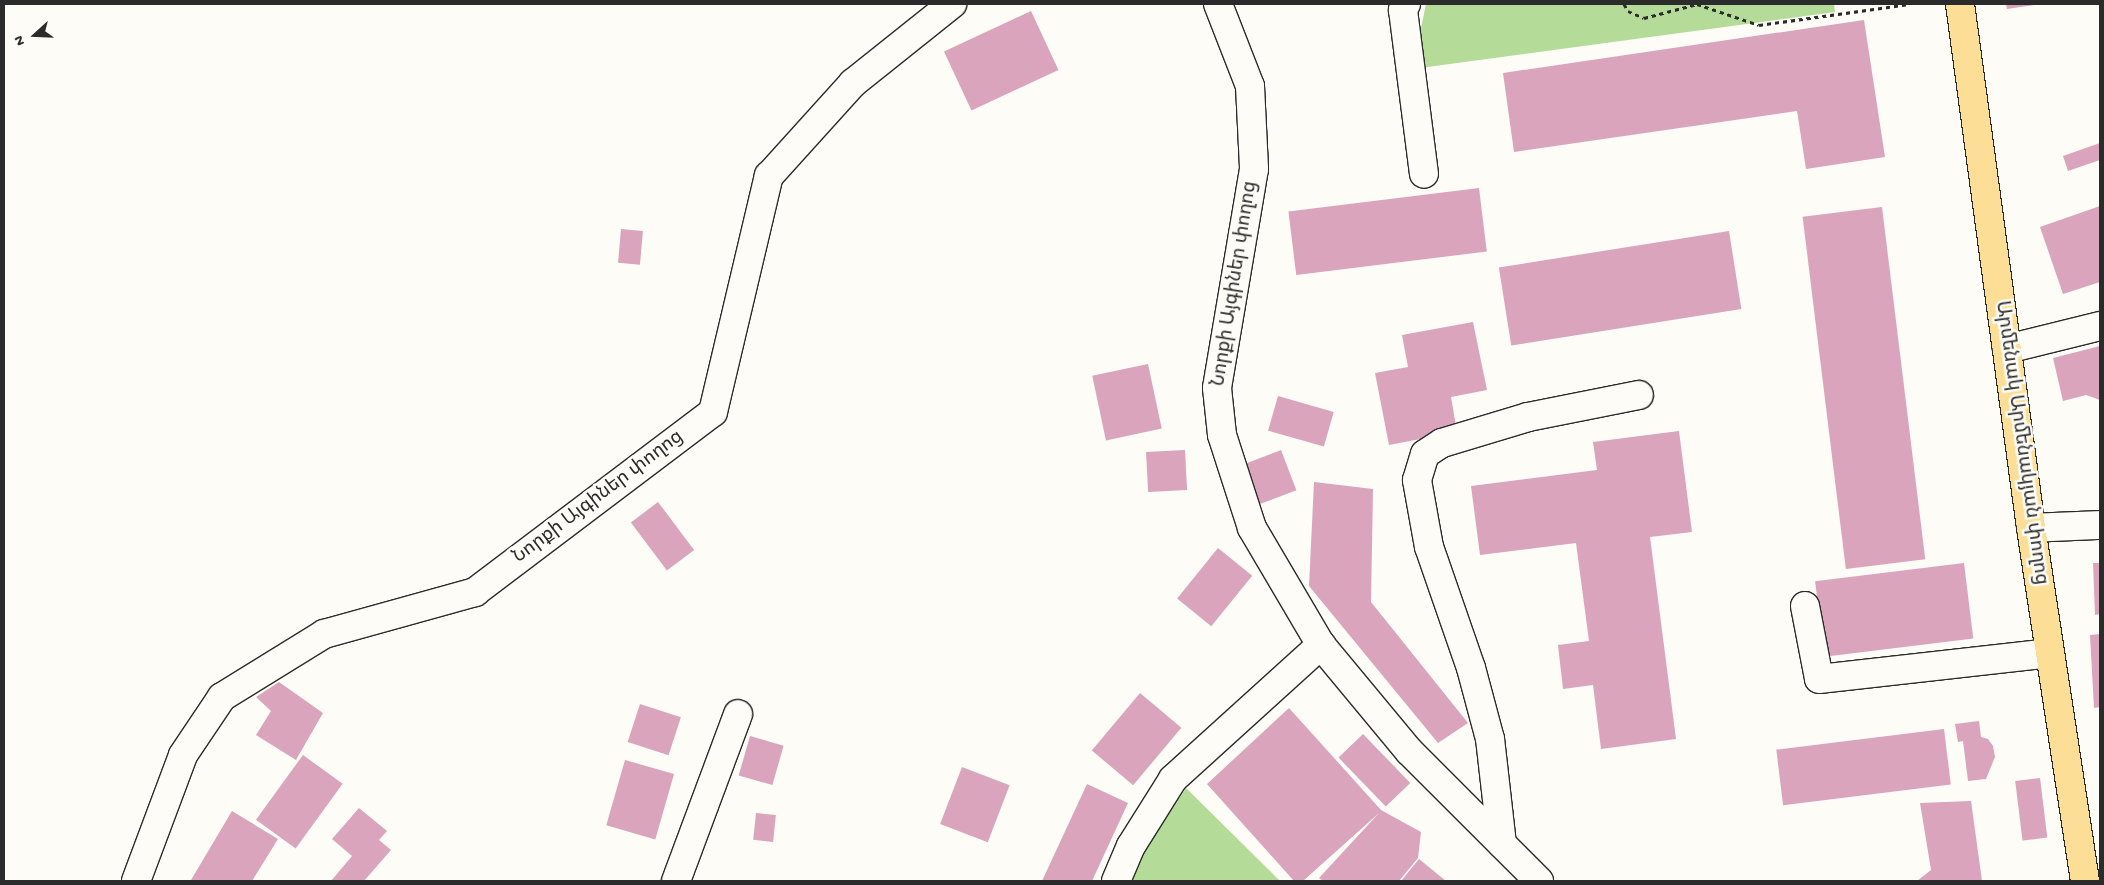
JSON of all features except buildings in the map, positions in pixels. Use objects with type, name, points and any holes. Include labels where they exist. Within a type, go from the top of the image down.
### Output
[{"type":"main road","name":"Արմենակ Արմենակյան փողոց","points":[[1960,4],[2031,528],[2085,881]]},
{"type":"street","name":"Նորքի Այգիներ փողոց","points":[[136,881],[183,754],[222,697],[324,634],[475,592],[713,412],[769,176],[853,83],[952,4]]},
{"type":"street","name":"Նորքի Այգիներ փողոց","points":[[1218,4],[1250,86],[1254,169],[1217,388],[1222,435],[1252,528],[1321,646],[1409,751],[1540,881]]},
{"type":"street","points":[[1406,4],[1403,10],[1424,174]]},
{"type":"street","points":[[2007,349],[2100,326]]},
{"type":"street","points":[[1502,844],[1490,739],[1471,668],[1429,547],[1417,480],[1424,454],[1442,443],[1528,418],[1639,396]]},
{"type":"street","points":[[2031,528],[2100,525]]},
{"type":"street","points":[[1805,606],[1819,679],[2049,653]]},
{"type":"street","points":[[1116,881],[1131,846],[1173,779],[1321,646]]},
{"type":"street","points":[[676,881],[738,714]]},
{"type":"path","points":[[1624,4],[1628,11],[1644,18],[1697,4],[1759,25],[1910,4]]},
{"type":"green space","points":[[1426,4],[1834,4],[1835,12],[1420,68],[1417,47]]},
{"type":"green space","points":[[1186,788],[1280,881],[1130,881],[1144,851]]}]
